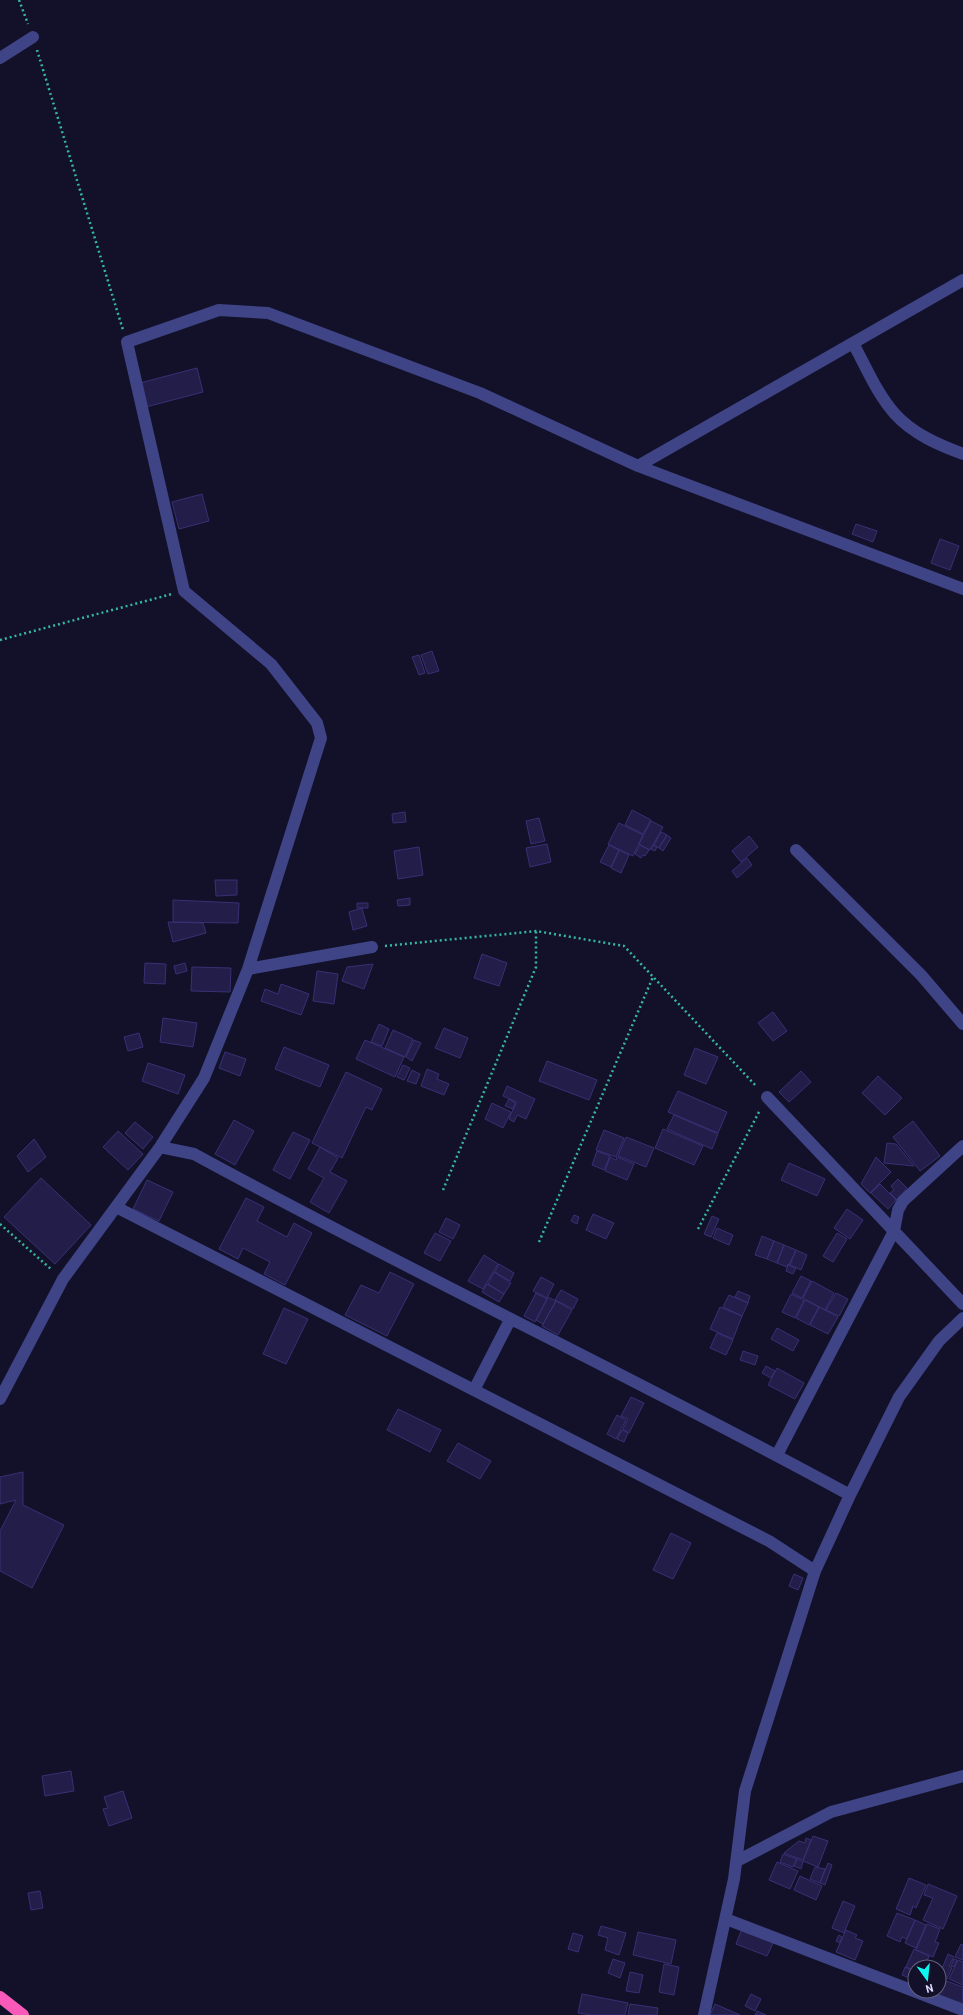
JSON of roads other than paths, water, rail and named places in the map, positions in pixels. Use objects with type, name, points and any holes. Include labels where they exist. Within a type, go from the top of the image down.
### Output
[{"type":"highway","points":[[0,1997],[24,2015]]},
{"type":"street","points":[[0,58],[33,37]]},
{"type":"street","points":[[638,466],[963,280]]},
{"type":"street","points":[[1,1395],[63,1279],[160,1147],[204,1078],[248,969],[321,738],[317,723],[271,664],[184,591],[127,342],[219,310],[268,313],[480,393],[638,466],[963,589]]},
{"type":"street","points":[[853,343],[877,388],[895,414],[918,433],[963,454]]},
{"type":"street","points":[[796,850],[921,975],[963,1024]]},
{"type":"street","points":[[248,969],[372,947]]},
{"type":"street","points":[[767,1097],[963,1304]]},
{"type":"street","points":[[777,1455],[894,1231],[898,1210],[903,1201],[963,1146]]},
{"type":"street","points":[[160,1147],[194,1154],[411,1270],[777,1455],[850,1495]]},
{"type":"street","points":[[116,1207],[769,1541],[816,1571]]},
{"type":"street","points":[[704,2015],[726,1919],[737,1861],[745,1791],[816,1571],[850,1495],[899,1397],[939,1341],[963,1318]]},
{"type":"street","points":[[474,1390],[510,1320]]},
{"type":"street","points":[[737,1861],[831,1812],[963,1776]]},
{"type":"street","points":[[726,1919],[963,2010]]}]
